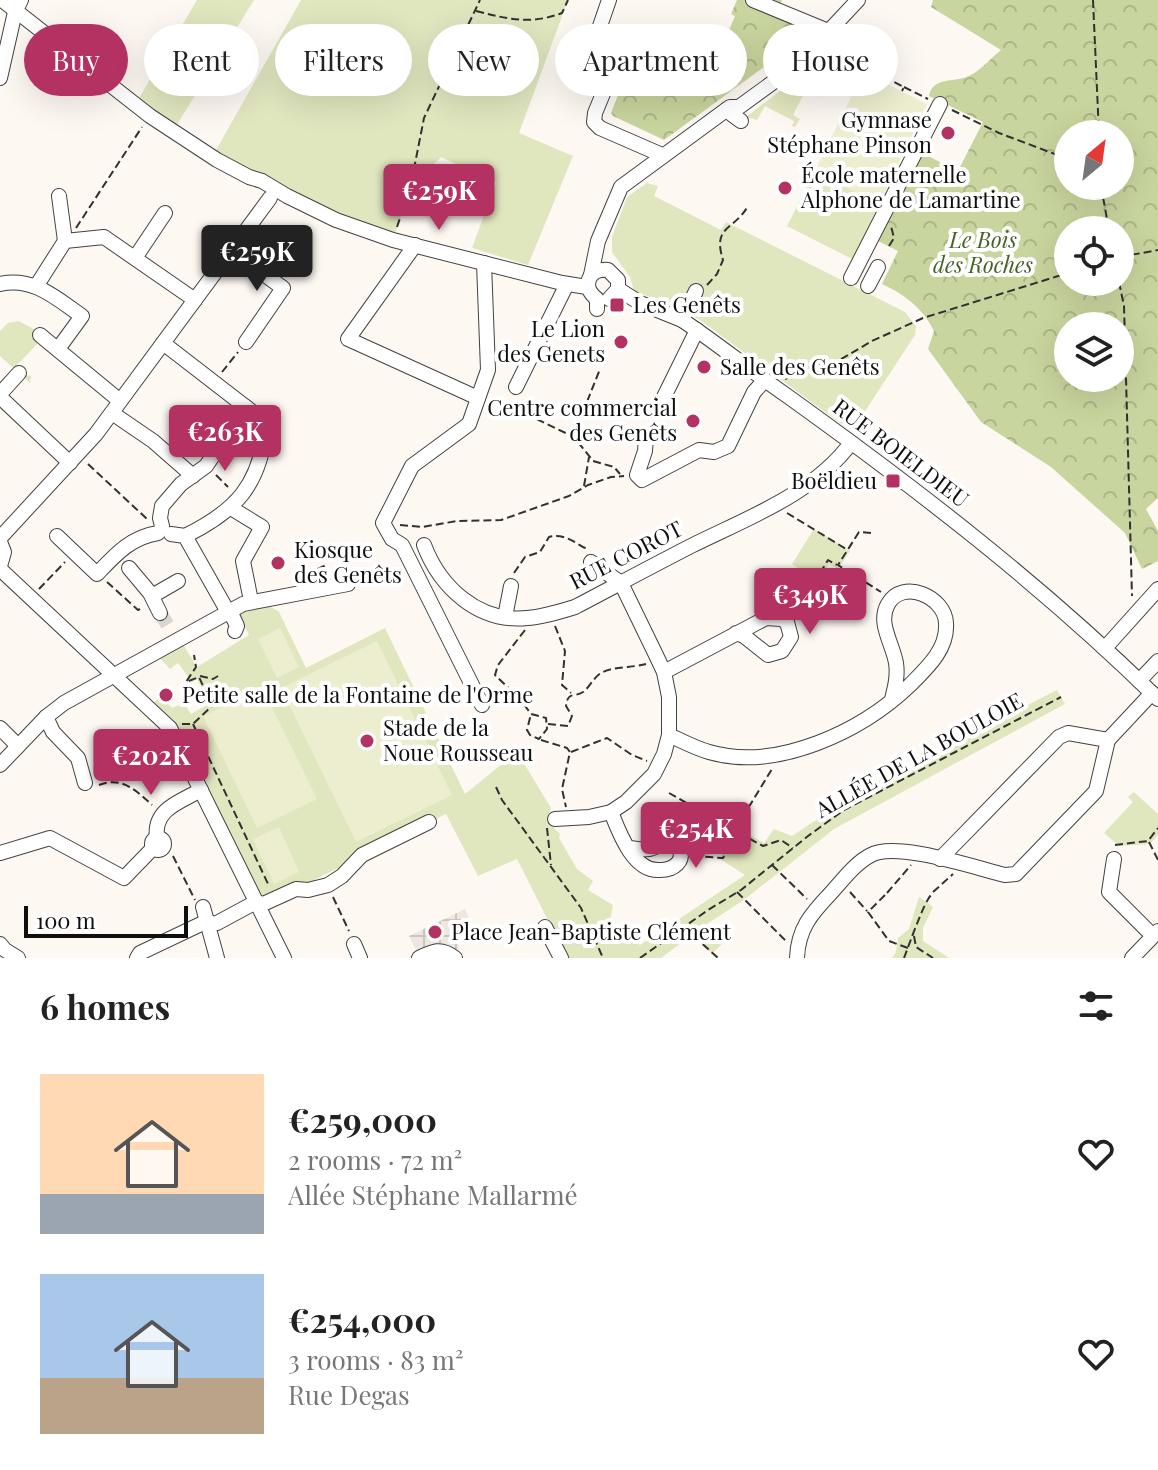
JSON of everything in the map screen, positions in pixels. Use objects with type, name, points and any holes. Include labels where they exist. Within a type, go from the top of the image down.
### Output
[{"type":"street","points":[[2,0],[18,6],[150,116],[249,177],[270,198]]},
{"type":"street","points":[[609,0],[599,29],[619,42],[623,54],[594,122],[600,128],[662,155]]},
{"type":"street","points":[[753,0],[811,24]]},
{"type":"street","points":[[835,24],[858,0]]},
{"type":"street","points":[[0,78],[18,6]]},
{"type":"street","points":[[600,293],[598,241],[621,187],[730,107],[739,107],[763,90]]},
{"type":"street","points":[[851,278],[940,104]]},
{"type":"street","points":[[726,110],[741,121]]},
{"type":"street","name":"RUE BOIELDIEU","points":[[249,177],[336,220],[393,240],[600,293],[682,320],[967,529],[1105,648],[1155,696]]},
{"type":"street","points":[[37,285],[65,241],[59,196]]},
{"type":"street","points":[[284,958],[170,728],[0,567],[4,555],[0,540],[74,459],[116,407],[270,198],[287,196]]},
{"type":"street","points":[[135,258],[165,213]]},
{"type":"street","points":[[65,241],[104,237],[195,300]]},
{"type":"street","points":[[598,241],[608,270]]},
{"type":"street","points":[[415,245],[348,339],[478,398]]},
{"type":"street","points":[[231,250],[283,288],[246,342]]},
{"type":"street","points":[[482,705],[402,545],[392,539],[383,523],[412,466],[469,424],[488,370],[484,263]]},
{"type":"street","points":[[868,286],[878,267]]},
{"type":"street","points":[[598,270],[608,270],[616,275],[600,293],[598,270]]},
{"type":"street","points":[[0,284],[37,285],[82,316],[58,349]]},
{"type":"street","points":[[516,387],[567,284]]},
{"type":"street","points":[[682,320],[696,291]]},
{"type":"street","points":[[661,403],[680,356],[697,330]]},
{"type":"street","points":[[40,335],[193,476]]},
{"type":"street","points":[[57,536],[97,574],[122,548],[146,535],[167,531],[236,503],[260,463],[266,427],[264,421],[163,343]]},
{"type":"street","points":[[19,373],[0,396],[74,459]]},
{"type":"street","points":[[646,438],[637,475],[642,480],[699,450],[714,452],[728,446],[736,413],[747,389],[770,384]]},
{"type":"street","points":[[235,631],[237,626],[229,612],[160,518],[162,506],[181,484],[206,466],[246,407]]},
{"type":"street","name":"RUE COROT","points":[[424,545],[432,565],[452,590],[480,610],[505,617],[543,616],[575,607],[774,505],[815,481],[851,443]]},
{"type":"street","points":[[236,503],[262,527],[243,561],[251,601]]},
{"type":"street","points":[[562,819],[611,812],[640,790],[659,765],[669,735],[669,697],[661,666],[621,583],[591,562]]},
{"type":"street","points":[[129,568],[155,604],[178,581]]},
{"type":"street","points":[[0,765],[46,717],[64,703],[175,634],[251,601],[348,584]]},
{"type":"street","points":[[505,617],[511,586]]},
{"type":"street","points":[[1105,648],[1158,589]]},
{"type":"street","points":[[669,735],[725,755],[777,753],[815,744],[864,721],[892,699],[925,670],[937,656],[947,628],[946,616],[939,604],[916,591],[892,599],[885,611],[884,622],[896,664],[892,699]]},
{"type":"street","points":[[661,666],[766,618],[781,619],[788,625],[791,637],[789,644],[775,655],[768,655],[736,633]]},
{"type":"street","points":[[1139,681],[1158,661]]},
{"type":"street","points":[[795,954],[803,925],[816,908],[864,859],[879,851],[897,850],[1005,875],[1016,874],[1096,791],[1108,740],[1155,696]]},
{"type":"street","points":[[46,717],[53,732],[78,758],[85,783]]},
{"type":"street","points":[[0,728],[18,746]]},
{"type":"street","points":[[940,859],[1059,737],[1068,733],[1108,740]]},
{"type":"street","points":[[0,853],[50,838],[124,878],[162,848],[156,826],[168,807],[201,790]]},
{"type":"street","points":[[611,812],[619,833],[637,861],[651,870],[676,866],[680,855],[676,845],[669,842],[647,849],[630,848]]},
{"type":"street","points":[[137,958],[140,953],[207,924],[217,923],[256,902],[263,904],[296,889],[308,890],[328,885],[342,876],[362,855],[429,822]]},
{"type":"street","points":[[1114,859],[1109,892],[1155,933],[1132,958]]},
{"type":"street","points":[[203,907],[217,958]]},
{"type":"street","points":[[545,927],[561,958]]},
{"type":"street","points":[[0,944],[18,958]]},
{"type":"street","points":[[419,958],[435,950],[455,958]]},
{"type":"path","points":[[393,240],[410,189],[424,118],[480,0]]},
{"type":"path","points":[[474,11],[519,22],[546,19],[562,13],[568,0]]},
{"type":"path","points":[[1093,0],[1098,120]]},
{"type":"path","points":[[898,84],[999,133],[1054,154]]},
{"type":"path","points":[[902,91],[904,87]]},
{"type":"path","points":[[65,241],[150,116]]},
{"type":"path","points":[[696,291],[706,286],[717,274],[723,260],[718,248],[725,229],[740,221],[748,206]]},
{"type":"path","points":[[882,218],[893,230],[894,238],[889,246]]},
{"type":"path","points":[[1134,254],[1158,250]]},
{"type":"path","points":[[770,384],[809,367],[838,361],[872,341],[923,318],[1054,277]]},
{"type":"path","points":[[1122,296],[1132,599]]},
{"type":"path","points":[[214,383],[246,342]]},
{"type":"path","points":[[567,433],[581,417],[600,369]]},
{"type":"path","points":[[526,414],[574,437],[593,461],[614,467],[622,476]]},
{"type":"path","points":[[583,488],[589,456]]},
{"type":"path","points":[[74,459],[167,531]]},
{"type":"path","points":[[206,466],[236,503]]},
{"type":"path","points":[[383,523],[422,527],[457,521],[501,520],[583,488],[622,476],[637,475]]},
{"type":"path","points":[[774,505],[847,550]]},
{"type":"path","points":[[838,565],[859,532],[871,533]]},
{"type":"path","points":[[511,586],[518,564],[525,557],[540,552],[549,537],[556,535],[585,548],[583,552],[592,557],[591,562]]},
{"type":"path","points":[[31,598],[74,552]]},
{"type":"path","points":[[788,625],[828,560],[892,599]]},
{"type":"path","points":[[288,594],[291,583],[326,565]]},
{"type":"path","points":[[97,574],[138,610],[155,604]]},
{"type":"path","points":[[539,739],[548,724],[546,718],[531,714],[499,680],[495,671],[543,616],[565,651],[562,685],[572,693]]},
{"type":"path","points":[[194,655],[196,667],[186,682],[199,677],[213,679],[218,676]]},
{"type":"path","points":[[548,724],[568,726],[572,716],[566,706],[567,700],[572,693],[584,691],[604,672],[661,666]]},
{"type":"path","points":[[170,728],[177,724],[193,724],[212,706],[199,677]]},
{"type":"path","name":"ALLÉE DE LA BOULOIE","points":[[640,958],[737,892],[844,810],[1061,697]]},
{"type":"path","points":[[531,714],[527,730],[534,738],[567,748],[570,752]]},
{"type":"path","points":[[193,724],[272,893],[256,902]]},
{"type":"path","points":[[570,752],[581,751],[607,738],[632,755],[659,765]]},
{"type":"path","points":[[551,866],[546,829],[562,819],[562,789],[570,752]]},
{"type":"path","points":[[736,828],[774,766],[777,753]]},
{"type":"path","points":[[85,783],[94,787],[110,780],[125,784],[162,814]]},
{"type":"path","points":[[496,787],[502,800],[581,908],[603,958]]},
{"type":"path","points":[[669,793],[736,828],[763,846],[781,840],[793,848]]},
{"type":"path","points":[[1114,859],[1113,848],[1116,844],[1148,841],[1158,828]]},
{"type":"path","points":[[680,855],[723,858],[738,832]]},
{"type":"path","points":[[1148,841],[1158,860]]},
{"type":"path","points":[[162,848],[198,907],[203,907]]},
{"type":"path","points":[[868,912],[920,855]]},
{"type":"path","points":[[772,865],[816,908]]},
{"type":"path","points":[[904,958],[926,900],[962,865]]},
{"type":"path","points":[[841,883],[866,907],[889,941],[908,948]]},
{"type":"path","points":[[328,885],[357,951]]},
{"type":"path","points":[[737,892],[790,944],[795,954]]},
{"type":"path","points":[[684,927],[718,958]]},
{"type":"path","points":[[914,935],[916,947],[932,958]]},
{"type":"green space","points":[[197,0],[254,0],[239,24],[183,24]]},
{"type":"green space","points":[[301,0],[568,0],[559,24],[555,24],[555,35],[539,79],[539,24],[428,24],[428,96],[533,96],[519,133],[573,156],[528,265],[472,248],[496,183],[441,157],[410,189],[393,240],[217,160],[216,150],[247,96],[259,96],[259,74],[275,46],[275,96],[412,96],[412,24],[287,24]]},
{"type":"green space","points":[[737,0],[782,0],[775,16],[793,24],[763,24],[763,68],[747,79],[747,24],[732,24],[735,16],[731,14]]},
{"type":"green space","name":"Le Bois des Roches","points":[[933,0],[1158,0],[1158,498],[1146,509],[1158,531],[1158,561],[1142,569],[1125,533],[1051,467],[981,422],[928,349],[934,331],[924,315],[905,297],[882,284],[898,251],[876,240],[922,153],[958,171],[983,122],[929,96],[931,90],[939,83],[973,74],[1001,50],[931,7]]},
{"type":"green space","points":[[144,90],[144,96],[195,96],[173,131],[135,105]]},
{"type":"green space","points":[[898,90],[927,104],[879,204],[815,171],[852,96],[898,96]]},
{"type":"green space","points":[[618,96],[724,96],[664,140],[611,113]]},
{"type":"green space","points":[[773,96],[803,96],[793,115],[800,119],[795,127],[792,126],[794,121],[765,106],[757,120],[746,117]]},
{"type":"green space","points":[[815,171],[879,204],[854,260],[787,226]]},
{"type":"green space","points":[[647,183],[658,186],[654,196],[721,230],[726,222],[905,312],[916,326],[915,335],[856,425],[840,423],[700,320],[634,291],[630,277],[612,252],[612,237],[627,197]]},
{"type":"green space","points":[[19,321],[39,332],[41,340],[17,365],[31,376],[30,383],[0,356],[0,331],[8,323]]},
{"type":"green space","points":[[814,529],[850,551],[838,569],[829,564],[818,581],[792,564]]},
{"type":"green space","points":[[263,602],[279,612],[306,668],[385,628],[465,794],[517,752],[551,808],[549,814],[555,819],[551,825],[560,834],[559,838],[577,869],[593,881],[588,890],[613,905],[609,926],[640,945],[745,875],[720,859],[739,829],[764,843],[774,829],[792,836],[863,789],[1057,690],[1065,704],[834,829],[745,899],[707,924],[724,942],[712,954],[692,935],[661,958],[567,958],[517,859],[478,876],[446,814],[296,889],[262,898],[175,722],[154,702],[158,699],[161,703],[165,701],[172,708],[184,703],[191,714],[210,703],[197,679],[192,682],[178,663],[170,669],[159,657],[182,643],[197,667],[249,635],[237,612]]},
{"type":"green space","points":[[280,628],[299,667],[277,678],[258,639]]},
{"type":"green space","name":"Stade de la Noue Rousseau","points":[[377,641],[452,795],[356,842],[281,688]]},
{"type":"green space","points":[[263,689],[317,799],[257,828],[203,716]]},
{"type":"green space","points":[[1134,792],[1158,814],[1158,835],[1150,844],[1119,846],[1104,833],[1133,802],[1128,797]]},
{"type":"green space","points":[[279,827],[299,872],[274,884],[253,839]]},
{"type":"green space","points":[[919,897],[933,907],[923,928],[923,941],[949,958],[892,958],[898,938],[909,929]]},
{"type":"shaded area","name":"Place Jean-Baptiste Clément","points":[[465,909],[469,918],[450,927],[460,949],[418,954],[409,936]]},
{"type":"tunnel","points":[[160,613],[171,630]]},
{"type":"place","name":"Gymnase Stéphane Pinson","points":[[948,133]]},
{"type":"place","name":"École maternelle Alphone de Lamartine","points":[[785,188]]},
{"type":"place","name":"Les Genêts","points":[[617,305]]},
{"type":"place","name":"Le Lion des Genets","points":[[621,342]]},
{"type":"place","name":"Salle des Genêts","points":[[704,367]]},
{"type":"place","name":"Centre commercial des Genêts","points":[[693,421]]},
{"type":"place","name":"Boëldieu","points":[[893,481]]},
{"type":"place","name":"Kiosque des Genêts","points":[[278,563]]},
{"type":"place","name":"Petite salle de la Fontaine de l'Orme","points":[[166,695]]},
{"type":"place","name":"Stade de la Noue Rousseau","points":[[367,741]]},
{"type":"place","name":"Place Jean-Baptiste Clément","points":[[435,932]]}]
